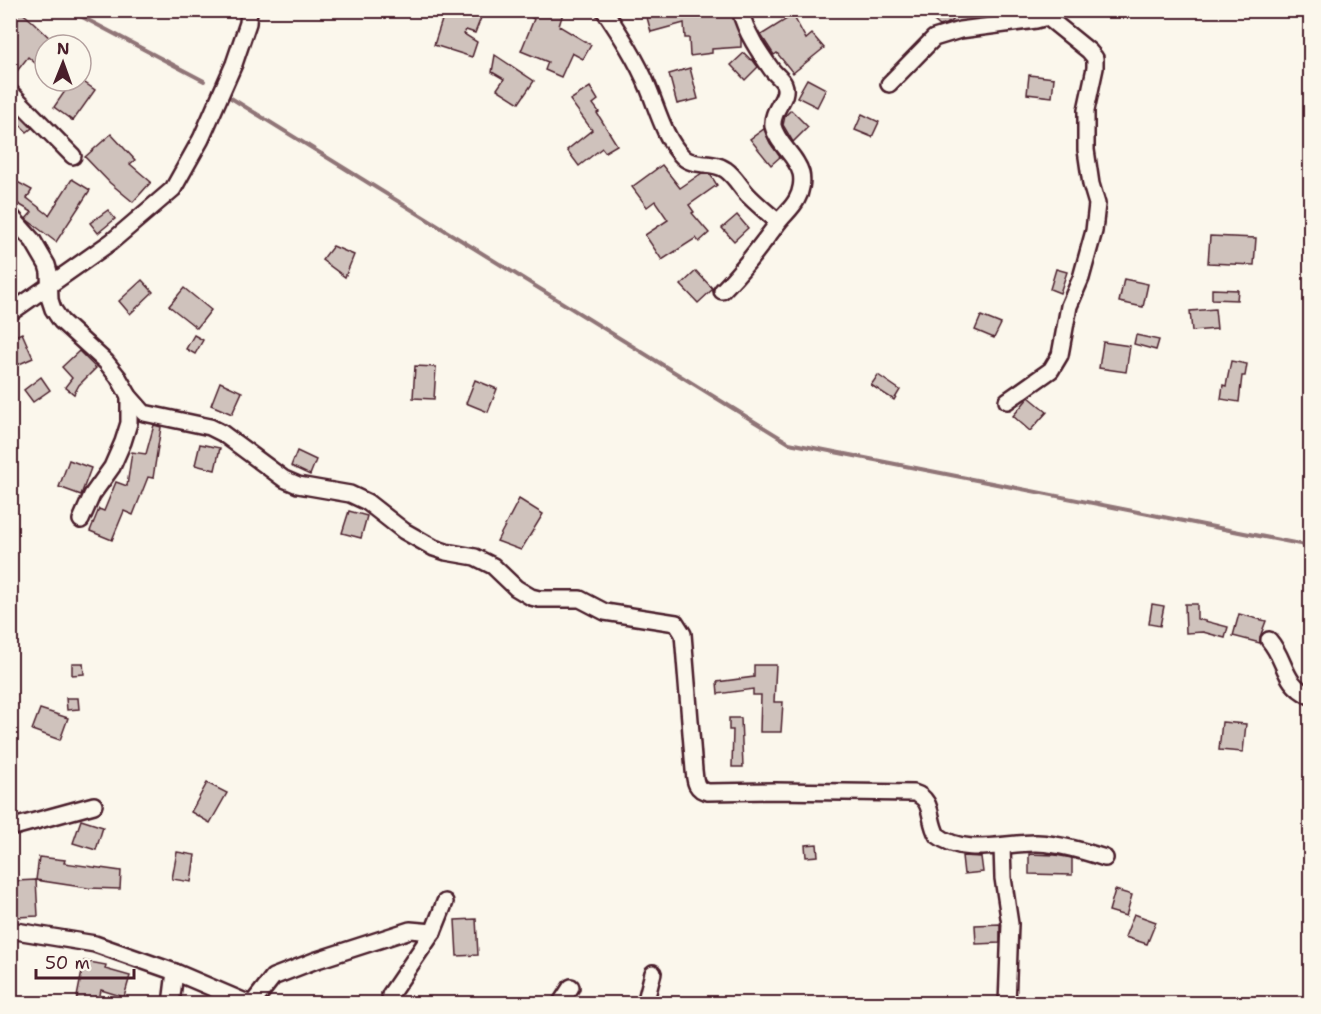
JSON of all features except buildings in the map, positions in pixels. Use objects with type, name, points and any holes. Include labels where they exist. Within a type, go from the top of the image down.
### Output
[{"type":"street","points":[[10,313],[111,242],[173,189],[201,139],[234,64],[248,23],[249,10]]},
{"type":"street","points":[[604,10],[621,35],[648,86],[658,114],[677,150],[689,162],[724,168],[749,196],[778,222]]},
{"type":"street","points":[[722,291],[757,252],[778,222],[797,201],[801,191],[801,174],[797,164],[774,131],[772,119],[786,93],[784,82],[773,71],[745,29],[740,10]]},
{"type":"street","points":[[889,84],[934,38],[960,30],[1047,14],[1095,58],[1086,110],[1086,140],[1091,184],[1097,204],[1094,231],[1081,278],[1069,306],[1060,355],[1051,370],[1007,401]]},
{"type":"street","points":[[10,92],[74,156]]},
{"type":"street","points":[[10,215],[33,241],[47,265],[48,288],[53,309],[61,321],[106,362],[141,411],[148,415],[210,427],[222,432],[272,471],[291,482],[350,494],[367,502],[404,531],[434,548],[475,557],[493,566],[516,588],[531,597],[580,599],[605,612],[676,623],[683,634],[695,783],[701,790],[705,792],[914,793],[921,795],[926,801],[934,832],[939,838],[963,845],[990,847],[1021,843],[1053,845],[1105,858]]},
{"type":"street","points":[[81,520],[92,495],[111,467],[123,442],[129,423],[129,396]]},
{"type":"street","points":[[1269,640],[1278,650],[1286,673],[1298,690],[1311,696]]},
{"type":"street","points":[[10,828],[94,805]]},
{"type":"street","points":[[1002,846],[1003,878],[1010,924],[1007,1004]]},
{"type":"street","points":[[390,995],[433,932],[445,902]]},
{"type":"street","points":[[10,930],[94,944],[175,972],[251,1004],[273,977],[314,961],[410,930],[433,932]]},
{"type":"street","points":[[171,1004],[175,972]]},
{"type":"street","points":[[645,1004],[653,974]]},
{"type":"street","points":[[560,1004],[571,987]]},
{"type":"waterway","points":[[69,10],[204,81]]},
{"type":"waterway","points":[[231,98],[789,443],[1310,546]]}]
